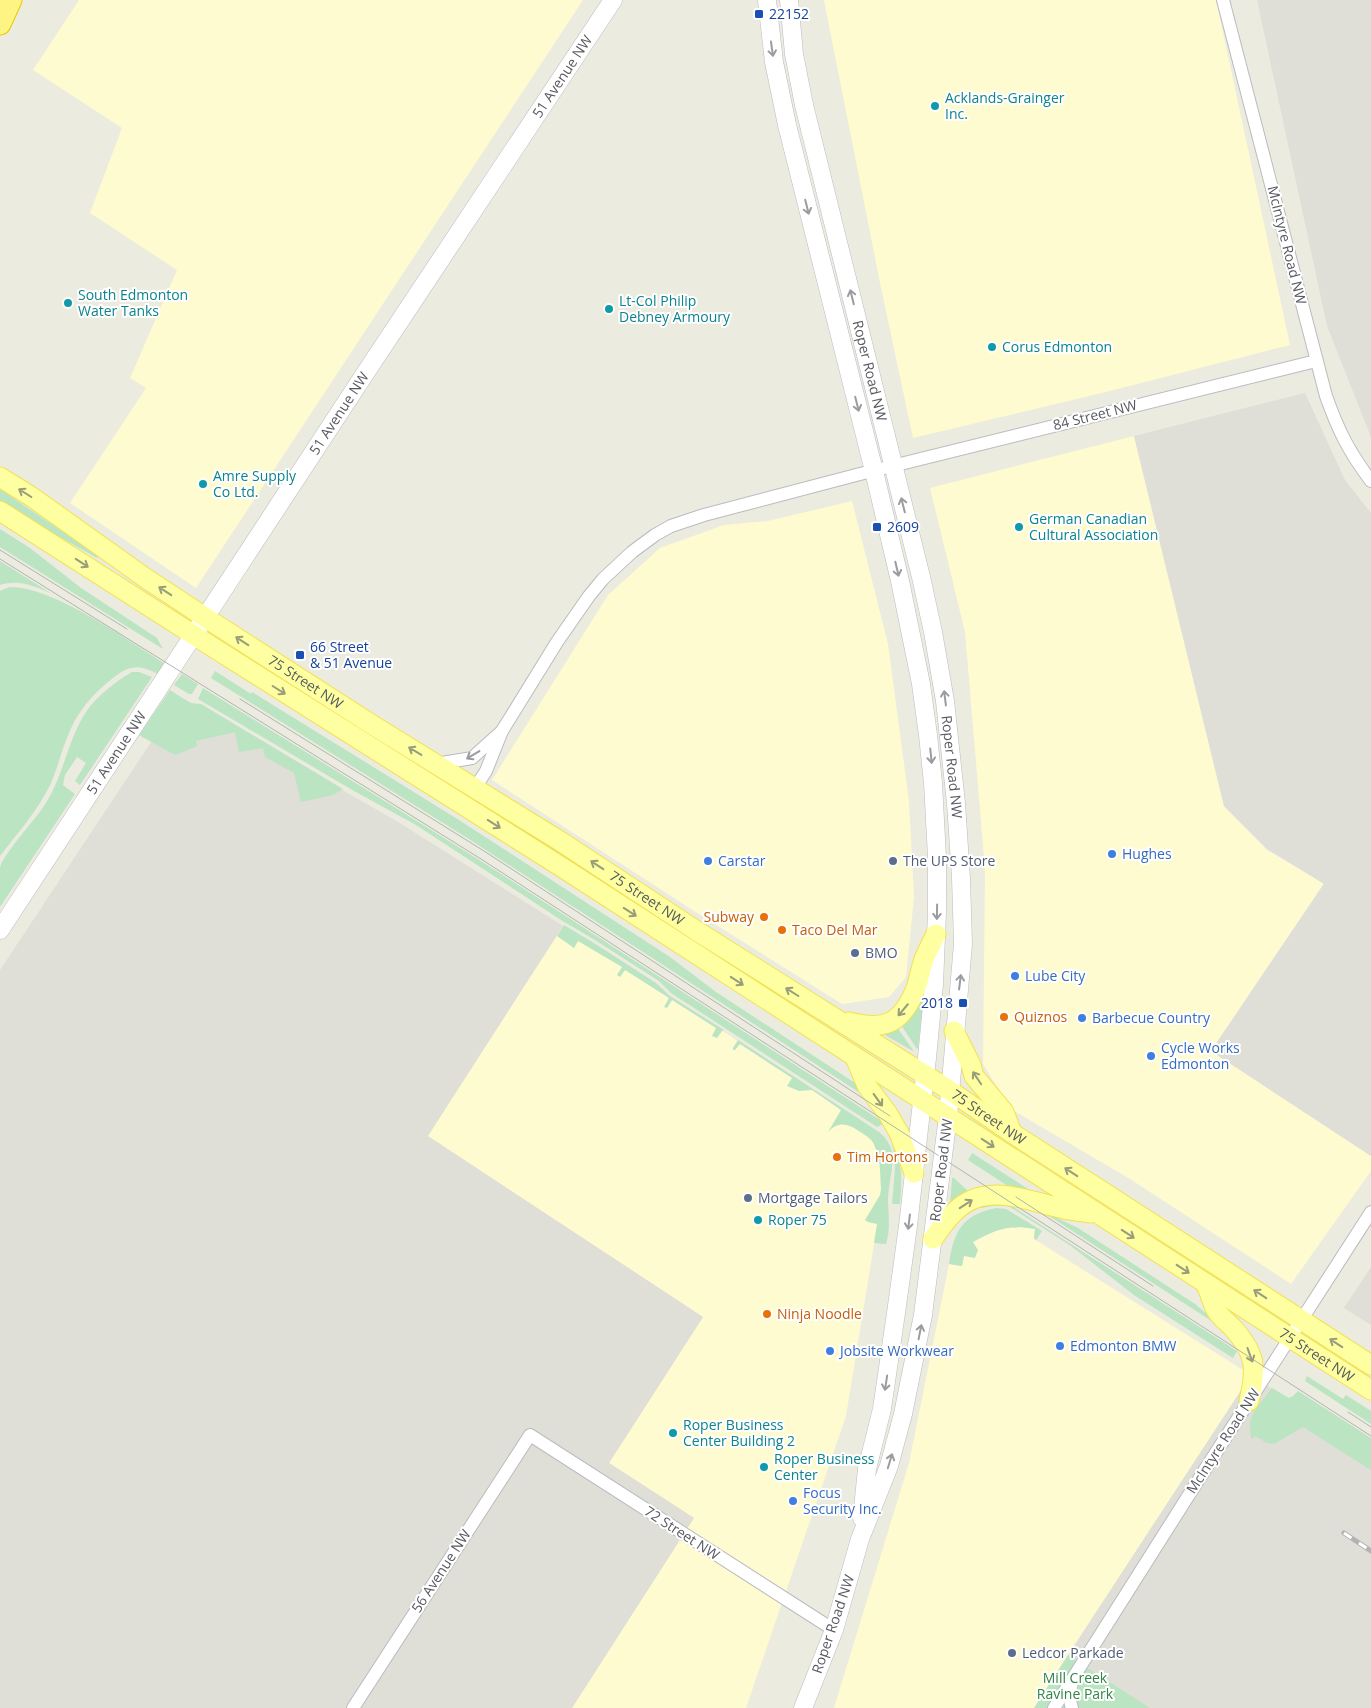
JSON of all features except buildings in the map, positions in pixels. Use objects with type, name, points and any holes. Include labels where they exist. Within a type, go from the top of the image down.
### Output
[{"type":"highway","points":[[0,24],[11,0]]},
{"type":"main road","name":"51 Avenue NW","points":[[0,930],[613,0]]},
{"type":"main road","name":"Roper Road NW","points":[[768,0],[774,62],[787,125],[874,471],[916,656],[933,783],[937,857],[936,934],[923,1100],[899,1294],[882,1409],[867,1469],[860,1539]]},
{"type":"main road","name":"Roper Road NW","points":[[789,0],[794,54],[804,105],[933,632],[942,680],[950,741],[961,878],[963,944],[948,1116],[933,1239],[923,1315],[906,1402],[889,1466],[860,1539],[834,1630],[803,1708]]},
{"type":"main road","name":"75 Street NW","points":[[0,477],[32,497],[144,577],[206,618],[949,1090],[1012,1133],[1371,1365]]},
{"type":"main road","name":"75 Street NW","points":[[0,511],[194,636],[452,797],[1371,1390]]},
{"type":"main road","points":[[452,797],[476,788]]},
{"type":"main road","points":[[833,1018],[871,1027],[882,1025],[902,1013],[911,998],[924,960],[936,934]]},
{"type":"main road","points":[[954,1031],[974,1076],[1004,1112],[1012,1133]]},
{"type":"main road","points":[[855,1057],[867,1086],[888,1114],[899,1133],[914,1173]]},
{"type":"main road","points":[[933,1239],[947,1219],[963,1205],[973,1199],[988,1196],[1015,1197],[1060,1208],[1097,1214]]},
{"type":"main road","points":[[1206,1285],[1217,1312],[1241,1338],[1253,1359],[1254,1374],[1249,1401]]},
{"type":"street","name":"McIntyre Road NW","points":[[1224,0],[1326,396],[1343,440],[1371,481]]},
{"type":"street","name":"84 Street NW","points":[[502,730],[557,642],[589,596],[618,565],[655,535],[670,526],[704,514],[1316,361]]},
{"type":"street","points":[[436,764],[472,758],[502,730]]},
{"type":"street","points":[[476,788],[486,771],[502,730]]},
{"type":"street","name":"McIntyre Road NW","points":[[1054,1708],[1371,1212]]},
{"type":"street","name":"72 Street NW","points":[[530,1435],[834,1630]]},
{"type":"street","name":"56 Avenue NW","points":[[352,1708],[530,1435]]},
{"type":"street","name":"McIntyre Road NW","points":[[1072,1708],[1070,1690],[1077,1671]]},
{"type":"shaded area","points":[[79,0],[583,0],[196,588],[70,503],[146,388],[130,378],[177,270],[90,213],[122,128],[33,70]]},
{"type":"shaded area","points":[[824,0],[1216,0],[1290,345],[1110,391],[913,438]]},
{"type":"shaded area","points":[[1257,0],[1371,0],[1371,437],[1327,326]]},
{"type":"shaded area","points":[[1305,393],[1345,480],[1371,513],[1371,1156],[1211,1051],[1324,884],[1267,849],[1224,806],[1134,436]]},
{"type":"shaded area","points":[[1134,436],[1224,806],[1267,850],[1324,883],[1211,1051],[1371,1156],[1371,1171],[1291,1284],[1130,1179],[1011,1109],[983,1064],[985,869],[965,632],[930,488]]},
{"type":"shaded area","points":[[852,501],[888,644],[909,801],[914,897],[906,977],[889,997],[842,1004],[492,780],[608,595],[660,548],[724,525],[768,521]]},
{"type":"shaded area","points":[[181,697],[398,822],[563,926],[428,1136],[703,1317],[609,1463],[694,1518],[572,1708],[0,1708],[0,970]]},
{"type":"shaded area","points":[[563,926],[850,1115],[875,1140],[878,1148],[883,1189],[846,1416],[746,1708],[572,1708],[694,1518],[609,1463],[703,1317],[427,1136]]},
{"type":"shaded area","points":[[1015,1226],[1035,1229],[1034,1239],[1251,1375],[1034,1708],[834,1708],[909,1463],[949,1264],[962,1266],[964,1256],[973,1242],[996,1230]]},
{"type":"shaded area","points":[[1371,1267],[1371,1325],[1344,1308]]},
{"type":"shaded area","points":[[1251,1375],[1371,1453],[1371,1708],[1150,1708],[1068,1655]]},
{"type":"green space","points":[[0,489],[98,556],[97,558],[0,503]]},
{"type":"green space","points":[[0,529],[30,548],[81,588],[157,638],[163,649],[0,547]]},
{"type":"green space","points":[[0,561],[52,594],[20,583],[0,585]]},
{"type":"green space","points":[[9,587],[27,589],[47,595],[68,605],[164,663],[158,674],[140,667],[124,670],[105,684],[92,697],[75,720],[53,778],[42,800],[0,856],[0,591]]},
{"type":"green space","points":[[215,671],[459,820],[670,957],[716,992],[855,1083],[871,1100],[472,841],[211,678]]},
{"type":"green space","points":[[132,672],[139,672],[152,677],[80,785],[75,781],[86,763],[77,757],[65,775],[63,785],[75,794],[0,907],[0,868],[2,862],[46,803],[80,722],[90,706],[101,695],[113,684]]},
{"type":"green space","points":[[182,674],[198,684],[192,694],[174,685]]},
{"type":"green space","points":[[203,688],[481,861],[883,1122],[877,1127],[671,993],[659,981],[561,920],[416,825],[354,791],[198,699]]},
{"type":"green space","points":[[170,690],[190,703],[201,704],[343,789],[333,795],[301,802],[294,773],[265,757],[263,748],[239,752],[235,732],[196,741],[197,746],[175,755],[139,735]]},
{"type":"green space","points":[[477,799],[731,963],[691,942],[472,802]]},
{"type":"green space","points":[[564,925],[656,983],[670,996],[724,1030],[717,1038],[712,1036],[716,1028],[672,1000],[667,1008],[664,1007],[669,998],[625,970],[620,977],[617,975],[622,967],[578,941],[574,948],[557,936]]},
{"type":"green space","points":[[925,982],[918,1048],[917,1049],[899,1022]]},
{"type":"green space","points":[[896,1026],[913,1050],[913,1051],[885,1035]]},
{"type":"green space","points":[[738,1040],[879,1132],[887,1141],[892,1151],[892,1169],[888,1198],[889,1221],[886,1244],[874,1243],[877,1224],[865,1220],[880,1195],[881,1189],[879,1162],[873,1142],[858,1130],[841,1124],[828,1132],[841,1110],[812,1090],[799,1091],[787,1086],[792,1078],[740,1044],[733,1050]]},
{"type":"green space","points":[[893,1144],[899,1160],[901,1174],[900,1204],[892,1204],[895,1169]]},
{"type":"green space","points":[[972,1153],[1036,1194],[1011,1188],[968,1160]]},
{"type":"green space","points":[[953,1177],[970,1193],[950,1205],[952,1179]]},
{"type":"green space","points":[[1007,1203],[1237,1351],[1233,1358],[1134,1295],[1071,1246],[1010,1207],[1000,1205],[982,1208],[980,1206]]},
{"type":"green space","points":[[996,1208],[1006,1209],[1042,1231],[1036,1240],[1034,1238],[1035,1229],[1018,1227],[995,1231],[973,1242],[978,1250],[975,1258],[964,1256],[962,1266],[949,1264],[954,1242],[962,1226],[975,1215]]},
{"type":"green space","points":[[1040,1210],[1078,1228],[1195,1304],[1224,1329]]},
{"type":"green space","points":[[1307,1376],[1343,1399],[1346,1395],[1371,1411],[1371,1424],[1305,1381]]},
{"type":"green space","points":[[1272,1388],[1289,1398],[1298,1391],[1371,1438],[1371,1470],[1303,1427],[1274,1444],[1267,1443],[1255,1436],[1252,1439],[1250,1424],[1252,1417]]},
{"type":"green space","name":"Mill Creek Ravine Park","points":[[1068,1655],[1150,1708],[1034,1708]]},
{"type":"tram line","points":[[0,550],[127,629]]},
{"type":"tram line","points":[[0,559],[481,859],[1371,1436]]},
{"type":"tram line","points":[[240,699],[484,851],[890,1116]]},
{"type":"tram line","points":[[1016,1197],[1153,1286]]},
{"type":"tram line","points":[[1348,1412],[1371,1427]]},
{"type":"railway","points":[[1344,1533],[1371,1551]]},
{"type":"place","name":"22152","points":[[759,14]]},
{"type":"place","name":"Acklands-Grainger Inc.","points":[[935,106]]},
{"type":"place","name":"South Edmonton Water Tanks","points":[[68,303]]},
{"type":"place","name":"Lt-Col Philip Debney Armoury","points":[[609,309]]},
{"type":"place","name":"Corus Edmonton","points":[[992,347]]},
{"type":"place","name":"Amre Supply Co Ltd.","points":[[203,484]]},
{"type":"place","name":"2609","points":[[877,527]]},
{"type":"place","name":"German Canadian Cultural Association","points":[[1019,527]]},
{"type":"place","name":"66 Street & 51 Avenue","points":[[300,655]]},
{"type":"place","name":"Hughes","points":[[1112,854]]},
{"type":"place","name":"Carstar","points":[[708,861]]},
{"type":"place","name":"The UPS Store","points":[[893,861]]},
{"type":"place","name":"Subway","points":[[764,917]]},
{"type":"place","name":"Taco Del Mar","points":[[782,930]]},
{"type":"place","name":"BMO","points":[[855,953]]},
{"type":"place","name":"Lube City","points":[[1015,976]]},
{"type":"place","name":"2018","points":[[963,1003]]},
{"type":"place","name":"Quiznos","points":[[1004,1017]]},
{"type":"place","name":"Barbecue Country","points":[[1082,1018]]},
{"type":"place","name":"Cycle Works Edmonton","points":[[1151,1056]]},
{"type":"place","name":"Tim Hortons","points":[[837,1157]]},
{"type":"place","name":"Mortgage Tailors","points":[[748,1198]]},
{"type":"place","name":"Roper 75","points":[[758,1220]]},
{"type":"place","name":"Ninja Noodle","points":[[767,1314]]},
{"type":"place","name":"Edmonton BMW","points":[[1060,1346]]},
{"type":"place","name":"Jobsite Workwear","points":[[830,1351]]},
{"type":"place","name":"Roper Business Center Building 2","points":[[673,1433]]},
{"type":"place","name":"Roper Business Center","points":[[764,1467]]},
{"type":"place","name":"Focus Security Inc.","points":[[793,1501]]},
{"type":"place","name":"Ledcor Parkade","points":[[1012,1653]]}]
